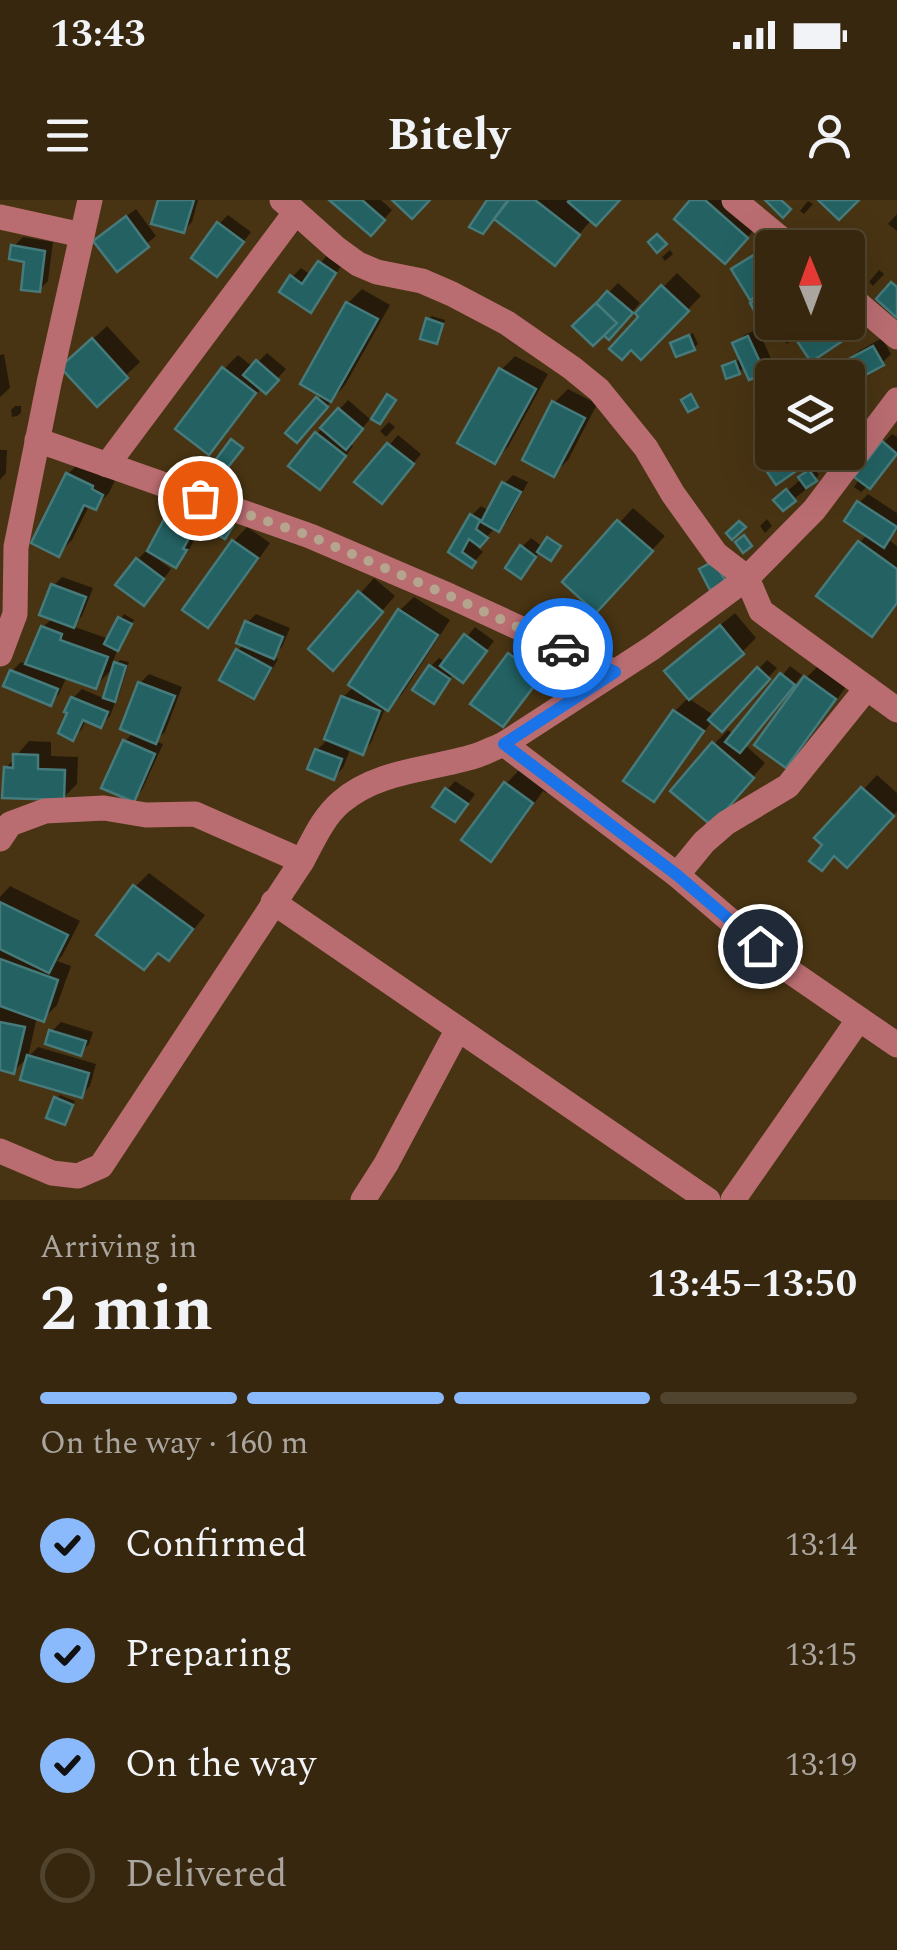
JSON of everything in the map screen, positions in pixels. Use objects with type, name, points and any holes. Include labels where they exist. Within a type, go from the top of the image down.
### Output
[{"type":"street","points":[[0,654],[37,440],[90,200]]},
{"type":"street","points":[[734,200],[770,230]]},
{"type":"street","points":[[108,466],[289,206],[358,264],[377,272],[422,280],[507,322],[600,390],[646,448],[716,554],[747,578],[761,611],[897,710]]},
{"type":"street","points":[[0,217],[82,235]]},
{"type":"street","points":[[865,310],[897,337]]},
{"type":"street","points":[[0,1151],[52,1173],[78,1176],[101,1166],[325,820],[340,803],[384,777],[478,755],[504,744],[652,648],[747,578],[814,510],[897,400]]},
{"type":"street","points":[[37,440],[310,536],[615,672]]},
{"type":"street","points":[[677,875],[726,823],[788,786],[867,688]]},
{"type":"street","points":[[504,744],[677,875],[788,970],[897,1045]]},
{"type":"street","points":[[0,839],[10,824],[44,811],[104,808],[146,815],[194,814],[302,861]]},
{"type":"street","points":[[273,902],[708,1200]]},
{"type":"street","points":[[733,1200],[859,1019]]},
{"type":"street","points":[[364,1200],[458,1029]]},
{"type":"building","points":[[158,200],[194,200],[184,233],[151,224]]},
{"type":"building","points":[[329,200],[362,200],[385,220],[371,236]]},
{"type":"building","points":[[392,200],[430,200],[412,219]]},
{"type":"building","points":[[487,200],[508,200],[483,234],[469,227]]},
{"type":"building","points":[[509,200],[535,200],[580,235],[555,266],[494,219]]},
{"type":"building","points":[[570,200],[620,200],[596,226]]},
{"type":"building","points":[[690,200],[705,200],[748,238],[725,264],[674,219]]},
{"type":"building","points":[[765,200],[781,200],[791,209],[783,218]]},
{"type":"building","points":[[818,200],[859,200],[839,220]]},
{"type":"building","points":[[126,216],[149,247],[117,272],[93,241]]},
{"type":"building","points":[[217,222],[244,242],[217,277],[191,258]]},
{"type":"building","points":[[657,234],[667,244],[657,253],[648,242]]},
{"type":"building","points":[[11,245],[45,251],[40,292],[21,290],[24,262],[9,259]]},
{"type":"building","points":[[755,254],[755,297],[750,300],[731,269]]},
{"type":"building","points":[[318,261],[336,273],[311,313],[279,292],[290,275],[302,284]]},
{"type":"building","points":[[891,282],[897,287],[897,318],[876,299]]},
{"type":"building","points":[[661,285],[689,311],[641,360],[631,350],[622,360],[609,349]]},
{"type":"building","points":[[607,291],[633,313],[609,340],[583,318]]},
{"type":"building","points":[[346,302],[378,319],[331,402],[300,384]]},
{"type":"building","points":[[596,303],[617,323],[593,346],[572,326]]},
{"type":"building","points":[[426,318],[443,324],[437,344],[420,339]]},
{"type":"building","points":[[689,335],[695,350],[676,357],[670,343]]},
{"type":"building","points":[[748,336],[759,360],[755,360],[755,377],[749,380],[732,343]]},
{"type":"building","points":[[92,338],[128,378],[97,407],[60,367]]},
{"type":"building","points":[[796,340],[844,340],[814,360],[810,360]]},
{"type":"building","points":[[873,346],[884,365],[865,375],[865,360],[847,360]]},
{"type":"building","points":[[256,360],[279,380],[266,394],[243,375]]},
{"type":"building","points":[[735,361],[740,374],[726,379],[722,366]]},
{"type":"building","points":[[222,367],[256,393],[209,455],[175,429]]},
{"type":"building","points":[[499,368],[536,389],[495,464],[457,443]]},
{"type":"building","points":[[387,394],[396,400],[380,424],[371,419]]},
{"type":"building","points":[[691,394],[698,407],[688,412],[681,400]]},
{"type":"building","points":[[316,397],[328,407],[297,443],[285,433]]},
{"type":"building","points":[[552,401],[585,418],[554,477],[522,460]]},
{"type":"building","points":[[338,408],[363,429],[346,450],[320,428]]},
{"type":"building","points":[[315,432],[346,456],[320,490],[288,466]]},
{"type":"building","points":[[231,439],[243,448],[225,471],[214,462]]},
{"type":"building","points":[[882,441],[897,454],[870,489],[854,477],[865,470],[865,463]]},
{"type":"building","points":[[387,443],[414,464],[382,504],[354,482]]},
{"type":"building","points":[[766,470],[798,470],[776,485]]},
{"type":"building","points":[[809,470],[817,481],[806,488],[798,477]]},
{"type":"building","points":[[66,473],[103,495],[96,510],[84,505],[59,557],[31,543]]},
{"type":"building","points":[[502,482],[521,492],[499,532],[481,522]]},
{"type":"building","points":[[786,489],[796,501],[783,511],[773,500]]},
{"type":"building","points":[[857,501],[897,527],[884,548],[844,521]]},
{"type":"building","points":[[169,510],[197,524],[176,568],[147,551]]},
{"type":"building","points":[[470,514],[480,520],[476,529],[488,538],[480,547],[469,539],[462,552],[476,562],[472,568],[448,552]]},
{"type":"building","points":[[221,519],[233,526],[225,539],[213,532]]},
{"type":"building","points":[[617,520],[653,551],[596,613],[562,582]]},
{"type":"building","points":[[739,521],[746,527],[732,540],[726,533]]},
{"type":"building","points":[[744,535],[752,546],[743,553],[735,542]]},
{"type":"building","points":[[547,537],[561,546],[551,561],[537,552]]},
{"type":"building","points":[[232,540],[258,558],[208,628],[182,610]]},
{"type":"building","points":[[858,541],[897,569],[897,603],[872,637],[816,596]]},
{"type":"building","points":[[520,545],[536,557],[521,579],[505,568]]},
{"type":"building","points":[[136,558],[164,579],[144,606],[115,585]]},
{"type":"building","points":[[714,561],[726,582],[710,590],[699,569]]},
{"type":"building","points":[[51,584],[86,597],[74,628],[39,615]]},
{"type":"building","points":[[358,591],[383,612],[333,671],[308,649]]},
{"type":"building","points":[[398,609],[438,635],[388,711],[348,685]]},
{"type":"building","points":[[118,617],[132,624],[118,651],[104,644]]},
{"type":"building","points":[[245,621],[283,637],[274,659],[236,643]]},
{"type":"building","points":[[720,625],[744,654],[689,700],[664,671]]},
{"type":"building","points":[[41,626],[62,634],[60,640],[108,657],[96,689],[25,664]]},
{"type":"building","points":[[464,634],[487,651],[463,683],[440,666]]},
{"type":"building","points":[[236,649],[271,668],[254,699],[219,680]]},
{"type":"building","points":[[508,653],[541,677],[503,727],[470,704]]},
{"type":"building","points":[[114,662],[126,666],[115,702],[103,698]]},
{"type":"building","points":[[429,665],[450,679],[434,704],[412,690]]},
{"type":"building","points":[[757,667],[770,679],[722,732],[708,720]]},
{"type":"building","points":[[10,670],[58,689],[51,706],[3,686]]},
{"type":"building","points":[[780,673],[795,685],[740,753],[725,742]]},
{"type":"building","points":[[804,676],[836,699],[786,768],[754,745]]},
{"type":"building","points":[[138,682],[175,696],[156,744],[120,729]]},
{"type":"building","points":[[341,696],[380,711],[363,755],[324,739]]},
{"type":"building","points":[[71,697],[108,712],[101,728],[83,720],[73,741],[58,733]]},
{"type":"building","points":[[673,710],[704,731],[654,802],[623,781]]},
{"type":"building","points":[[123,740],[155,754],[134,802],[101,788]]},
{"type":"building","points":[[712,742],[754,778],[712,826],[670,791]]},
{"type":"building","points":[[315,749],[342,759],[334,780],[307,769]]},
{"type":"building","points":[[13,754],[38,755],[38,769],[65,770],[64,800],[2,798],[4,767],[13,768]]},
{"type":"building","points":[[504,782],[533,803],[491,862],[461,840]]},
{"type":"building","points":[[861,787],[894,816],[847,868],[834,856],[822,871],[809,861],[822,845],[814,838]]},
{"type":"building","points":[[445,788],[468,804],[455,822],[432,807]]},
{"type":"building","points":[[133,885],[193,929],[169,961],[158,953],[144,970],[96,935]]},
{"type":"building","points":[[0,902],[68,935],[49,973],[0,949]]},
{"type":"building","points":[[0,959],[58,980],[44,1022],[0,1006]]},
{"type":"building","points":[[0,1022],[25,1027],[14,1074],[0,1070]]},
{"type":"building","points":[[49,1030],[86,1041],[81,1056],[45,1044]]},
{"type":"building","points":[[27,1055],[89,1073],[82,1098],[20,1080]]},
{"type":"building","points":[[54,1097],[73,1105],[65,1125],[46,1118]]},
{"type":"way so far","points":[[200,498],[310,536],[563,648]]},
{"type":"route","points":[[563,648],[615,672],[504,744],[677,875],[760,946]]}]
